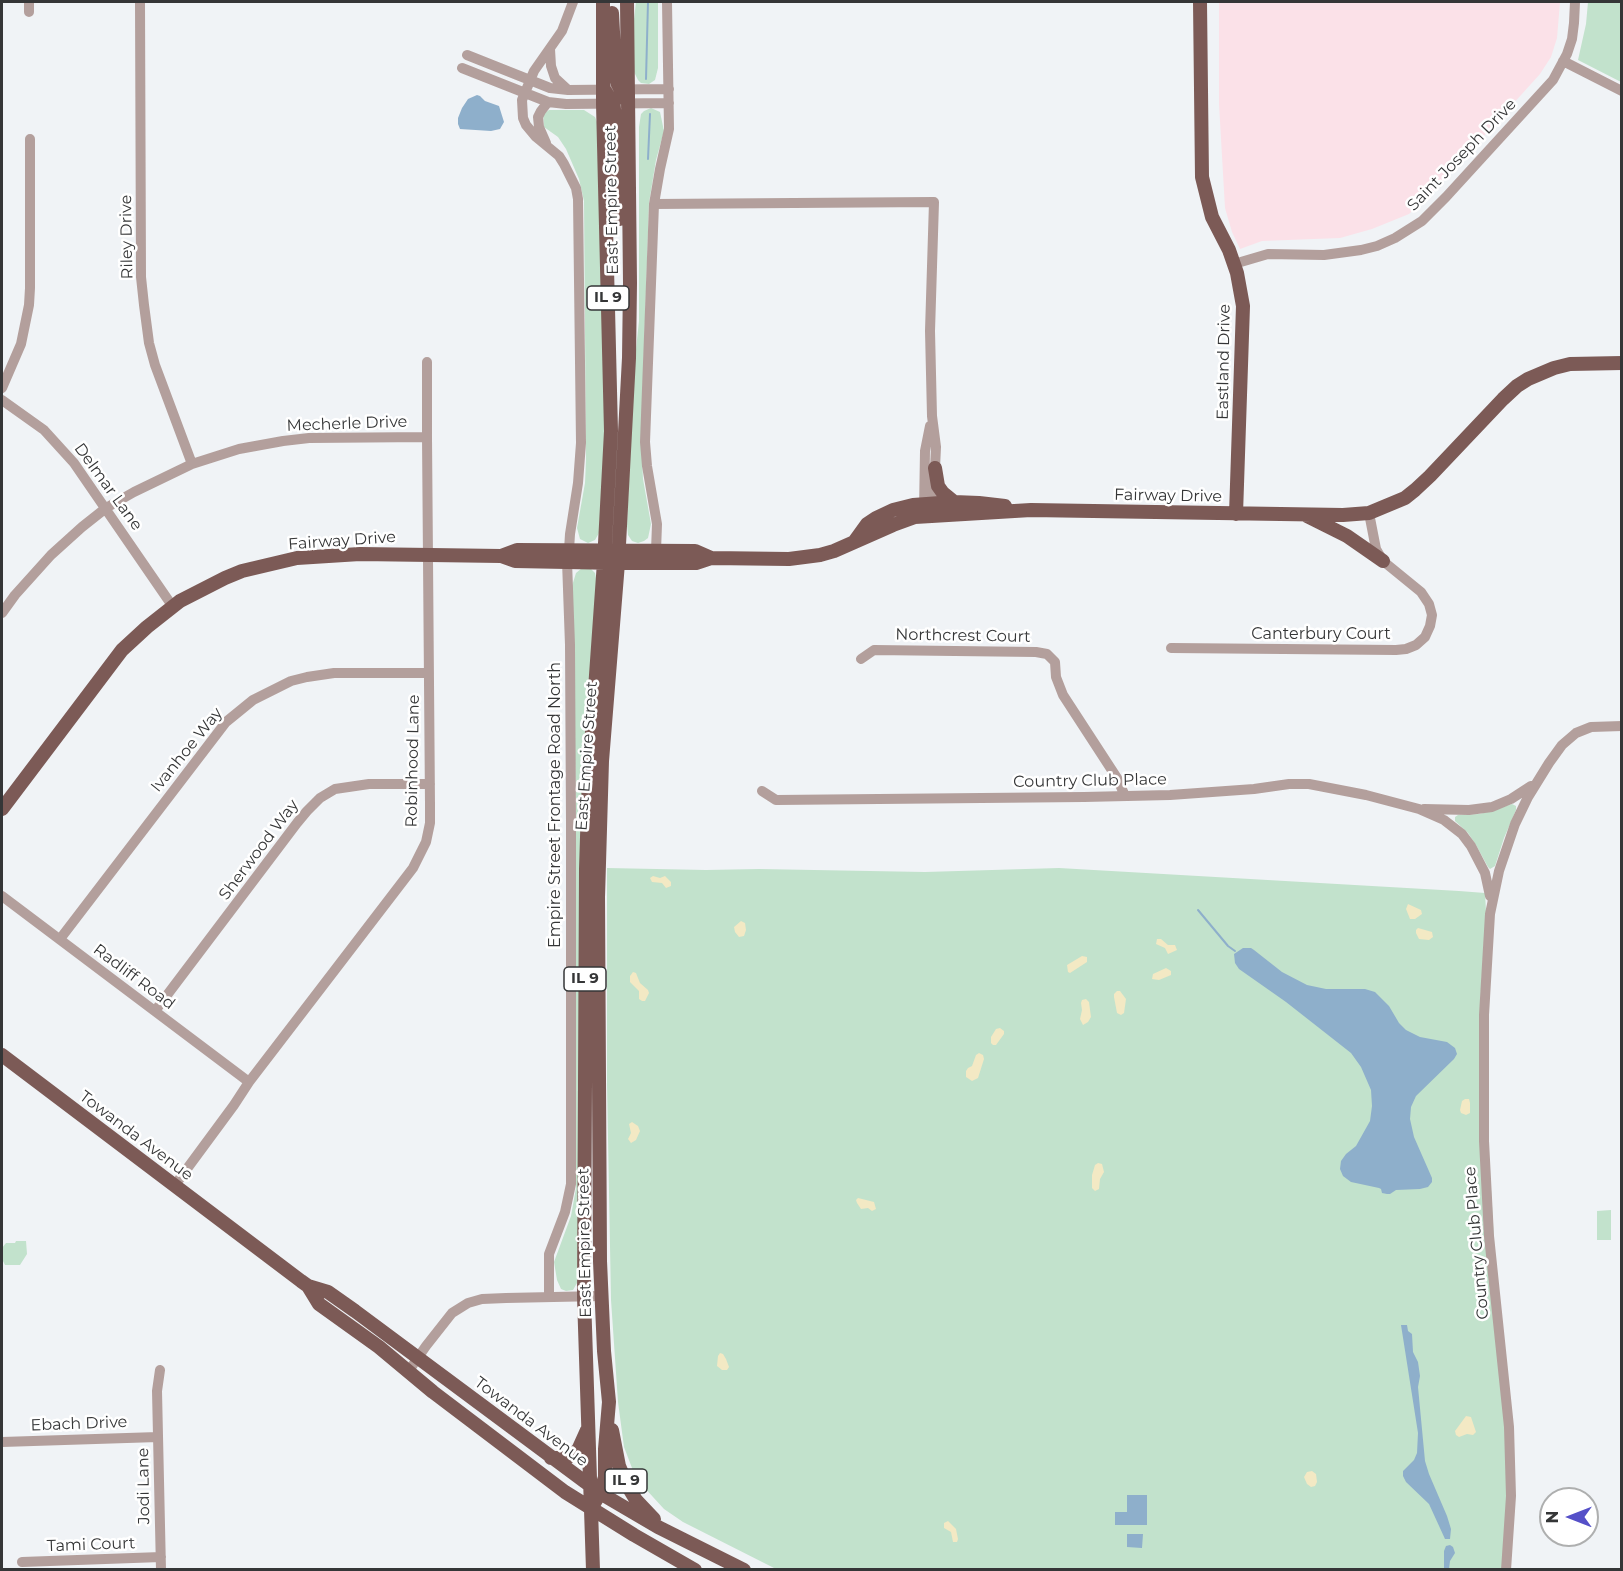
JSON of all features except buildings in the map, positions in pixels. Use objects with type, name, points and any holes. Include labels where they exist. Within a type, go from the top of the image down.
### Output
[{"type":"main road","name":"East Empire Street","points":[[591,1509],[595,1490],[589,1426],[584,1297],[587,839],[611,431],[608,104],[604,90],[603,2]]},
{"type":"main road","points":[[611,2],[615,70],[617,82],[625,94]]},
{"type":"main road","name":"East Empire Street","points":[[595,1490],[605,1477],[609,1402],[601,1296],[598,842],[602,761],[619,557],[628,370],[630,284],[625,94],[627,2]]},
{"type":"main road","name":"Eastland Drive","points":[[1200,2],[1202,177],[1212,217],[1234,264],[1240,285],[1243,313],[1236,514]]},
{"type":"main road","points":[[608,104],[618,131],[622,263],[630,284]]},
{"type":"main road","name":"Fairway Drive","points":[[2,809],[122,650],[147,627],[189,596],[242,571],[297,558],[340,555],[501,555],[515,561],[568,556],[604,556],[696,563],[711,558],[789,559],[834,551],[854,542],[867,524],[903,507],[979,514],[1030,510],[1343,515],[1369,513],[1397,502],[1415,490],[1503,399],[1528,379],[1570,364],[1622,363]]},
{"type":"main road","points":[[935,468],[938,486],[954,502]]},
{"type":"main road","name":"Fairway Drive","points":[[928,509],[954,502],[1030,510]]},
{"type":"main road","points":[[1305,514],[1352,540],[1383,561]]},
{"type":"main road","name":"Fairway Drive","points":[[619,557],[656,551],[695,551],[711,558]]},
{"type":"main road","name":"Towanda Avenue","points":[[2,1055],[308,1286],[328,1292],[595,1490],[682,1540],[744,1569]]},
{"type":"main road","name":"Towanda Avenue","points":[[308,1286],[319,1304],[565,1492],[695,1569]]},
{"type":"main road","name":"IL 9","points":[[609,1402],[619,1466],[627,1485],[636,1500],[653,1518],[682,1540]]},
{"type":"main road","points":[[551,1458],[567,1458],[578,1449],[589,1426]]},
{"type":"main road","points":[[565,1492],[582,1516],[592,1539]]},
{"type":"main road","name":"IL 9","points":[[591,1509],[593,1569]]},
{"type":"street","name":"Riley Drive","points":[[140,2],[141,277],[144,305],[149,343],[155,365],[192,464]]},
{"type":"street","name":"Empire Street Frontage Road North","points":[[549,1297],[549,1254],[567,1204],[572,1160],[568,556],[576,505],[581,443],[579,211],[576,188],[569,173],[559,156],[536,137],[526,125],[522,107],[524,94],[534,71],[562,31],[573,2]]},
{"type":"street","points":[[656,551],[657,524],[646,466],[645,442],[654,204],[668,138],[667,2]]},
{"type":"street","name":"Saint Joseph Drive","points":[[1234,264],[1268,254],[1320,255],[1361,250],[1377,246],[1413,228],[1437,207],[1546,88],[1563,62],[1572,39],[1575,2]]},
{"type":"street","points":[[550,48],[551,66],[555,78],[568,90]]},
{"type":"street","points":[[467,55],[550,88],[604,90],[669,103]]},
{"type":"street","points":[[651,89],[662,74],[667,55]]},
{"type":"street","points":[[1563,62],[1622,91]]},
{"type":"street","points":[[462,68],[524,94],[548,102],[566,104],[608,104],[625,94],[651,89],[669,89]]},
{"type":"street","points":[[548,102],[538,117],[538,126],[548,146]]},
{"type":"street","points":[[2,388],[21,344],[29,305],[30,139]]},
{"type":"street","points":[[654,204],[934,202],[930,331],[932,416],[936,447],[928,509]]},
{"type":"street","name":"Robinhood Lane","points":[[174,1185],[249,1082],[416,864],[428,832],[430,784],[427,362]]},
{"type":"street","name":"Delmar Lane","points":[[2,400],[44,430],[63,449],[173,607]]},
{"type":"street","points":[[928,509],[925,451],[932,416]]},
{"type":"street","name":"Mecherle Drive","points":[[2,613],[15,595],[64,543],[106,508],[146,485],[192,464],[238,450],[309,438],[427,437]]},
{"type":"street","points":[[1369,513],[1376,549],[1383,561]]},
{"type":"street","name":"Canterbury Court","points":[[1171,648],[1396,650],[1411,648],[1422,641],[1428,632],[1432,615],[1429,604],[1421,592],[1383,561]]},
{"type":"street","name":"Northcrest Court","points":[[861,659],[874,650],[1047,654],[1055,662],[1056,677],[1063,695],[1117,778],[1125,795]]},
{"type":"street","name":"Ivanhoe Way","points":[[60,939],[226,722],[253,700],[291,681],[334,673],[429,673]]},
{"type":"street","name":"Country Club Place","points":[[1490,914],[1494,888],[1507,845],[1527,797],[1538,779],[1562,745],[1581,730],[1600,726],[1622,726]]},
{"type":"street","name":"Country Club Place","points":[[1419,809],[1469,810],[1492,807],[1511,799],[1538,779]]},
{"type":"street","name":"Sherwood Way","points":[[155,1011],[302,817],[320,798],[335,789],[351,786],[430,784]]},
{"type":"street","name":"Country Club Place","points":[[762,791],[776,800],[1195,793],[1309,784],[1366,795],[1419,809],[1453,826],[1471,846],[1485,873],[1490,896],[1484,1015],[1484,1141],[1489,1236],[1509,1427],[1511,1496],[1506,1569]]},
{"type":"street","name":"Radliff Road","points":[[2,896],[249,1082]]},
{"type":"street","points":[[408,1372],[453,1313],[468,1303],[482,1299],[601,1296]]},
{"type":"street","name":"Jodi Lane","points":[[160,1370],[157,1390],[161,1569]]},
{"type":"street","name":"Ebach Drive","points":[[2,1442],[158,1437]]},
{"type":"street","name":"Tami Court","points":[[22,1562],[161,1557]]},
{"type":"shaded area","points":[[1219,2],[1560,2],[1557,38],[1551,57],[1540,74],[1436,189],[1409,214],[1372,229],[1340,238],[1262,241],[1240,249],[1225,208],[1219,104]]},
{"type":"green space","points":[[636,2],[658,2],[658,68],[655,80],[649,84],[641,83],[634,72],[633,28]]},
{"type":"green space","points":[[1588,2],[1621,2],[1621,82],[1578,60]]},
{"type":"green space","points":[[651,108],[660,112],[664,131],[656,160],[649,203],[641,438],[643,479],[651,524],[648,538],[638,543],[632,541],[628,535],[627,525],[633,377],[639,321],[639,127],[641,114]]},
{"type":"green space","points":[[549,110],[584,110],[595,117],[597,122],[605,436],[599,533],[595,540],[588,543],[580,539],[577,528],[585,483],[586,460],[584,201],[579,179],[566,149],[558,137],[544,127],[543,114]]},
{"type":"green space","points":[[582,568],[591,569],[595,573],[597,583],[579,1271],[573,1290],[566,1291],[561,1289],[557,1280],[554,1262],[571,1216],[576,1188],[576,815],[572,586],[576,573]]},
{"type":"green space","points":[[1512,804],[1516,806],[1516,810],[1495,866],[1490,869],[1468,833],[1455,821],[1455,817],[1479,814]]},
{"type":"green space","points":[[607,868],[925,872],[1059,868],[1485,893],[1486,911],[1480,1005],[1505,1423],[1507,1496],[1502,1569],[776,1569],[683,1522],[664,1509],[642,1485],[632,1468],[624,1447],[618,1402],[611,1300],[607,1084]]},
{"type":"green space","points":[[1611,1210],[1611,1240],[1597,1240],[1597,1211]]},
{"type":"green space","points":[[26,1241],[27,1254],[20,1265],[5,1265],[2,1259],[2,1248],[6,1243]]},
{"type":"sand","points":[[653,876],[660,878],[665,876],[671,882],[671,886],[666,888],[662,883],[652,882],[650,878]]},
{"type":"sand","points":[[1408,904],[1421,910],[1422,914],[1415,919],[1410,919],[1406,909]]},
{"type":"sand","points":[[741,921],[745,923],[746,930],[744,936],[739,937],[734,927]]},
{"type":"sand","points":[[1418,928],[1432,932],[1433,937],[1429,940],[1419,939],[1416,933]]},
{"type":"sand","points":[[1157,939],[1161,939],[1168,945],[1175,945],[1177,950],[1168,954],[1165,948],[1156,944]]},
{"type":"sand","points":[[1082,956],[1087,957],[1087,962],[1070,973],[1068,972],[1067,965]]},
{"type":"sand","points":[[1166,968],[1171,971],[1171,975],[1159,980],[1152,979],[1153,974]]},
{"type":"sand","points":[[633,972],[648,990],[645,1001],[639,999],[639,991],[630,982]]},
{"type":"sand","points":[[1117,991],[1120,991],[1126,999],[1124,1013],[1121,1015],[1117,1013],[1114,997]]},
{"type":"sand","points":[[1086,999],[1089,1002],[1091,1017],[1083,1025],[1080,1019],[1081,1003]]},
{"type":"sand","points":[[1000,1028],[1004,1034],[996,1045],[993,1045],[991,1037],[996,1029]]},
{"type":"sand","points":[[979,1053],[984,1059],[978,1078],[972,1081],[966,1077],[966,1071],[972,1066]]},
{"type":"sand","points":[[1469,1099],[1470,1103],[1470,1113],[1466,1115],[1460,1110],[1462,1101]]},
{"type":"sand","points":[[632,1122],[638,1126],[640,1131],[636,1140],[631,1143],[628,1139],[631,1133],[629,1124]]},
{"type":"sand","points":[[1098,1163],[1102,1164],[1104,1172],[1100,1179],[1099,1189],[1095,1191],[1092,1188],[1092,1175]]},
{"type":"sand","points":[[858,1198],[874,1202],[876,1209],[872,1211],[868,1208],[861,1209],[856,1200]]},
{"type":"sand","points":[[720,1353],[726,1359],[729,1367],[727,1370],[722,1370],[717,1366]]},
{"type":"sand","points":[[1466,1416],[1471,1417],[1476,1432],[1473,1435],[1467,1434],[1459,1437],[1455,1431]]},
{"type":"sand","points":[[1312,1471],[1316,1474],[1317,1482],[1311,1487],[1304,1477],[1307,1472]]},
{"type":"sand","points":[[948,1521],[956,1529],[957,1542],[953,1542],[951,1532],[944,1528],[944,1523]]},
{"type":"water","points":[[477,95],[499,106],[504,122],[500,129],[491,131],[460,129],[458,118],[462,108],[468,99]]},
{"type":"water","points":[[1243,948],[1251,948],[1282,972],[1307,985],[1326,989],[1365,989],[1375,992],[1389,1006],[1406,1030],[1420,1037],[1447,1042],[1455,1048],[1457,1054],[1454,1059],[1416,1096],[1411,1107],[1410,1119],[1414,1137],[1432,1178],[1428,1187],[1396,1190],[1387,1194],[1382,1193],[1379,1188],[1351,1182],[1343,1176],[1340,1169],[1341,1161],[1356,1146],[1370,1121],[1371,1090],[1361,1067],[1351,1053],[1286,1002],[1239,969],[1235,963],[1234,954]]},
{"type":"water","points":[[1401,1325],[1407,1325],[1408,1331],[1412,1334],[1413,1352],[1418,1362],[1420,1376],[1418,1387],[1425,1461],[1447,1516],[1451,1529],[1450,1539],[1445,1539],[1429,1504],[1406,1482],[1403,1476],[1403,1471],[1414,1460],[1417,1453],[1418,1433]]},
{"type":"water","points":[[1127,1495],[1147,1495],[1147,1525],[1115,1525],[1115,1512],[1127,1512]]},
{"type":"water","points":[[1127,1534],[1143,1534],[1142,1548],[1127,1547]]},
{"type":"water","points":[[1450,1545],[1455,1553],[1450,1561],[1449,1569],[1444,1569],[1444,1551],[1446,1546]]},
{"type":"waterway","points":[[646,79],[648,2]]},
{"type":"waterway","points":[[648,159],[650,114]]},
{"type":"waterway","points":[[1198,910],[1228,946],[1235,951]]}]
